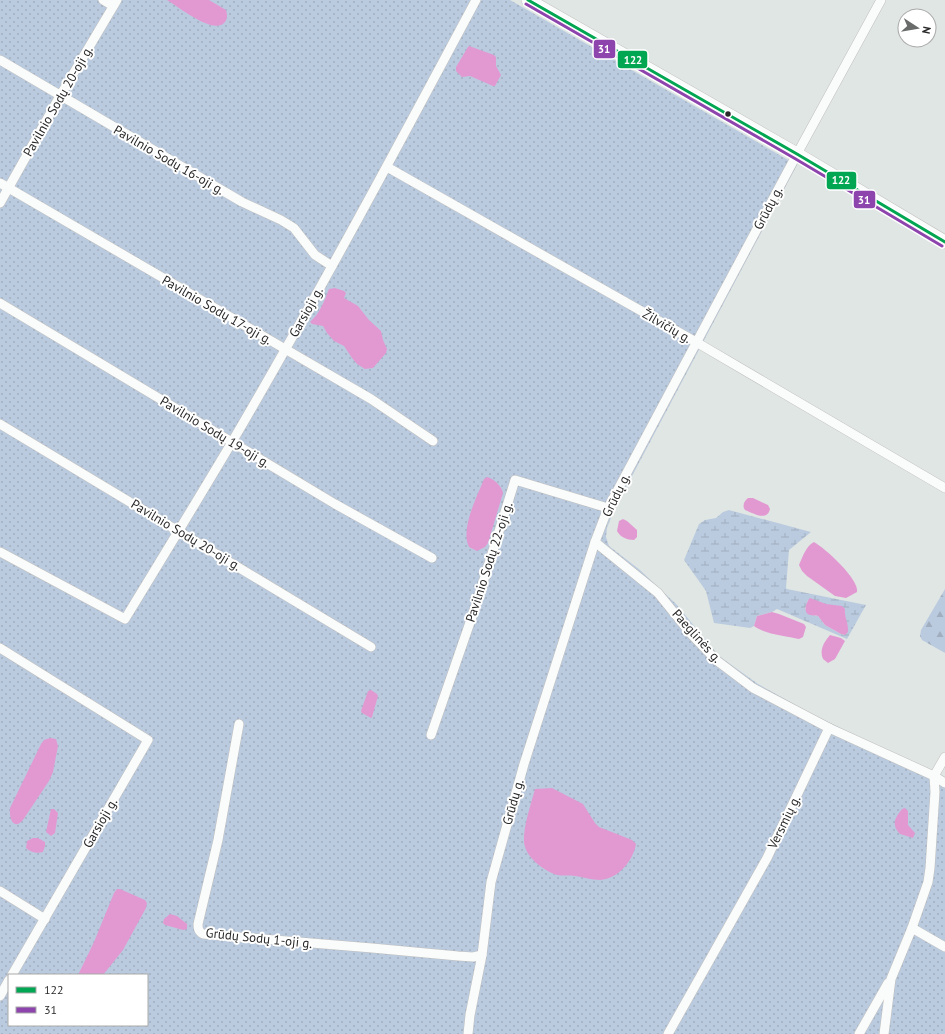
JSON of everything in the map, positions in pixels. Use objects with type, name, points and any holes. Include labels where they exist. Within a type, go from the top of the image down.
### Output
[{"type":"street","points":[[103,0],[115,3]]},
{"type":"street","name":"Garsioji g.","points":[[0,552],[125,619],[232,441],[332,266],[387,167],[476,0]]},
{"type":"street","points":[[528,0],[797,154],[945,242]]},
{"type":"street","name":"Grūdų g.","points":[[467,1034],[482,955],[491,882],[502,840],[524,764],[595,542],[608,508],[881,0]]},
{"type":"street","name":"Pavilnio Sodų 20-oji g.","points":[[0,203],[60,96],[115,3]]},
{"type":"street","name":"Pavilnio Sodų 16-oji g.","points":[[0,60],[242,202],[281,220],[294,228],[315,255],[332,266]]},
{"type":"street","name":"Žilvičių g.","points":[[387,167],[696,342],[945,488]]},
{"type":"street","name":"Pavilnio Sodų 17-oji g.","points":[[0,183],[370,399],[433,441]]},
{"type":"street","name":"Pavilnio Sodų 19-oji g.","points":[[0,304],[232,441],[335,504],[432,558]]},
{"type":"street","name":"Pavilnio Sodų 20-oji g.","points":[[0,424],[371,647]]},
{"type":"street","name":"Pavilnio Sodų 22-oji g.","points":[[431,735],[476,605],[515,480],[608,508]]},
{"type":"street","name":"Paeglinės g.","points":[[595,542],[658,593],[692,635],[716,660],[753,688],[830,728]]},
{"type":"street","name":"Garsioji g.","points":[[0,648],[148,740],[13,974]]},
{"type":"street","name":"Grūdų Sodų 1-oji g.","points":[[239,724],[218,840],[198,924],[200,932],[203,934],[458,956],[473,957],[482,955]]},
{"type":"street","points":[[830,728],[934,776],[945,783]]},
{"type":"street","name":"Versmių g.","points":[[668,1034],[767,858],[830,728]]},
{"type":"street","points":[[859,1034],[890,979],[923,898],[930,868],[935,792],[934,776],[945,757]]},
{"type":"street","points":[[0,891],[45,919]]},
{"type":"street","points":[[912,928],[945,947]]},
{"type":"street","points":[[884,1034],[890,979]]},
{"type":"street","points":[[0,996],[8,982]]},
{"type":"green space","points":[[0,0],[510,0],[797,165],[614,510],[607,528],[606,537],[609,546],[640,570],[676,604],[719,656],[758,684],[810,713],[945,779],[945,1034],[0,1034]]},
{"type":"green space","points":[[729,510],[811,532],[789,550],[786,588],[866,605],[847,639],[777,609],[757,616],[754,626],[750,628],[714,623],[706,591],[684,560],[699,524],[705,520],[716,518],[723,512]],"holes":[[[808,600],[845,609],[847,628],[845,635],[825,625],[818,616],[813,615],[805,609]]]},
{"type":"green space","points":[[945,589],[945,653],[922,640],[920,636],[921,630]]},
{"type":"shaded area","points":[[167,0],[209,0],[226,10],[227,19],[220,25],[205,23],[196,19]]},
{"type":"shaded area","points":[[469,46],[496,57],[496,66],[501,75],[495,86],[470,76],[462,77],[456,71],[456,67]]},
{"type":"shaded area","points":[[335,288],[344,291],[346,293],[344,298],[358,306],[369,320],[381,331],[387,349],[386,353],[373,368],[365,369],[357,364],[344,346],[334,341],[323,326],[312,324],[310,322],[319,311],[329,289]]},
{"type":"shaded area","points":[[487,477],[497,483],[503,493],[488,543],[485,547],[477,551],[469,547],[467,540],[468,522],[470,513],[484,479]]},
{"type":"shaded area","points":[[748,498],[753,498],[768,505],[770,509],[768,513],[763,516],[759,516],[745,510],[744,504]]},
{"type":"shaded area","points":[[623,519],[637,530],[637,537],[634,540],[624,538],[617,531],[619,521]]},
{"type":"shaded area","points":[[814,542],[833,557],[848,572],[853,580],[857,592],[846,598],[835,596],[802,571],[799,565],[803,555]]},
{"type":"shaded area","points":[[810,598],[826,604],[842,606],[845,609],[848,632],[845,635],[841,634],[825,625],[818,616],[808,614],[806,612],[806,608],[807,602]]},
{"type":"shaded area","points":[[772,612],[804,624],[806,627],[803,637],[799,639],[775,634],[763,631],[754,626],[757,616]]},
{"type":"shaded area","points":[[830,635],[841,638],[845,641],[835,659],[828,663],[823,659],[822,649],[824,643]]},
{"type":"shaded area","points":[[371,690],[378,696],[371,718],[361,711],[368,691]]},
{"type":"shaded area","points":[[50,738],[56,739],[58,746],[53,772],[49,781],[23,820],[20,823],[14,824],[10,816],[10,808],[41,744],[44,740]]},
{"type":"shaded area","points":[[552,788],[583,804],[599,827],[632,840],[636,844],[632,857],[619,873],[607,879],[600,880],[557,875],[541,867],[531,858],[525,848],[524,836],[535,789]]},
{"type":"shaded area","points":[[905,808],[908,811],[908,825],[915,833],[913,838],[900,834],[895,824],[897,815],[902,809]]},
{"type":"shaded area","points":[[51,809],[54,809],[58,813],[55,833],[51,836],[46,832]]},
{"type":"shaded area","points":[[33,838],[38,838],[45,842],[43,852],[38,853],[30,851],[26,848],[27,841]]},
{"type":"shaded area","points":[[117,889],[120,889],[145,900],[147,903],[146,908],[123,950],[104,974],[78,974],[94,942]]},
{"type":"shaded area","points":[[170,914],[177,916],[187,924],[187,929],[183,930],[165,925],[163,923],[164,919]]},
{"type":"transit line","name":"122","points":[[528,0],[797,154],[945,242]]},
{"type":"transit line","name":"31","points":[[526,4],[794,158],[942,246]]}]
